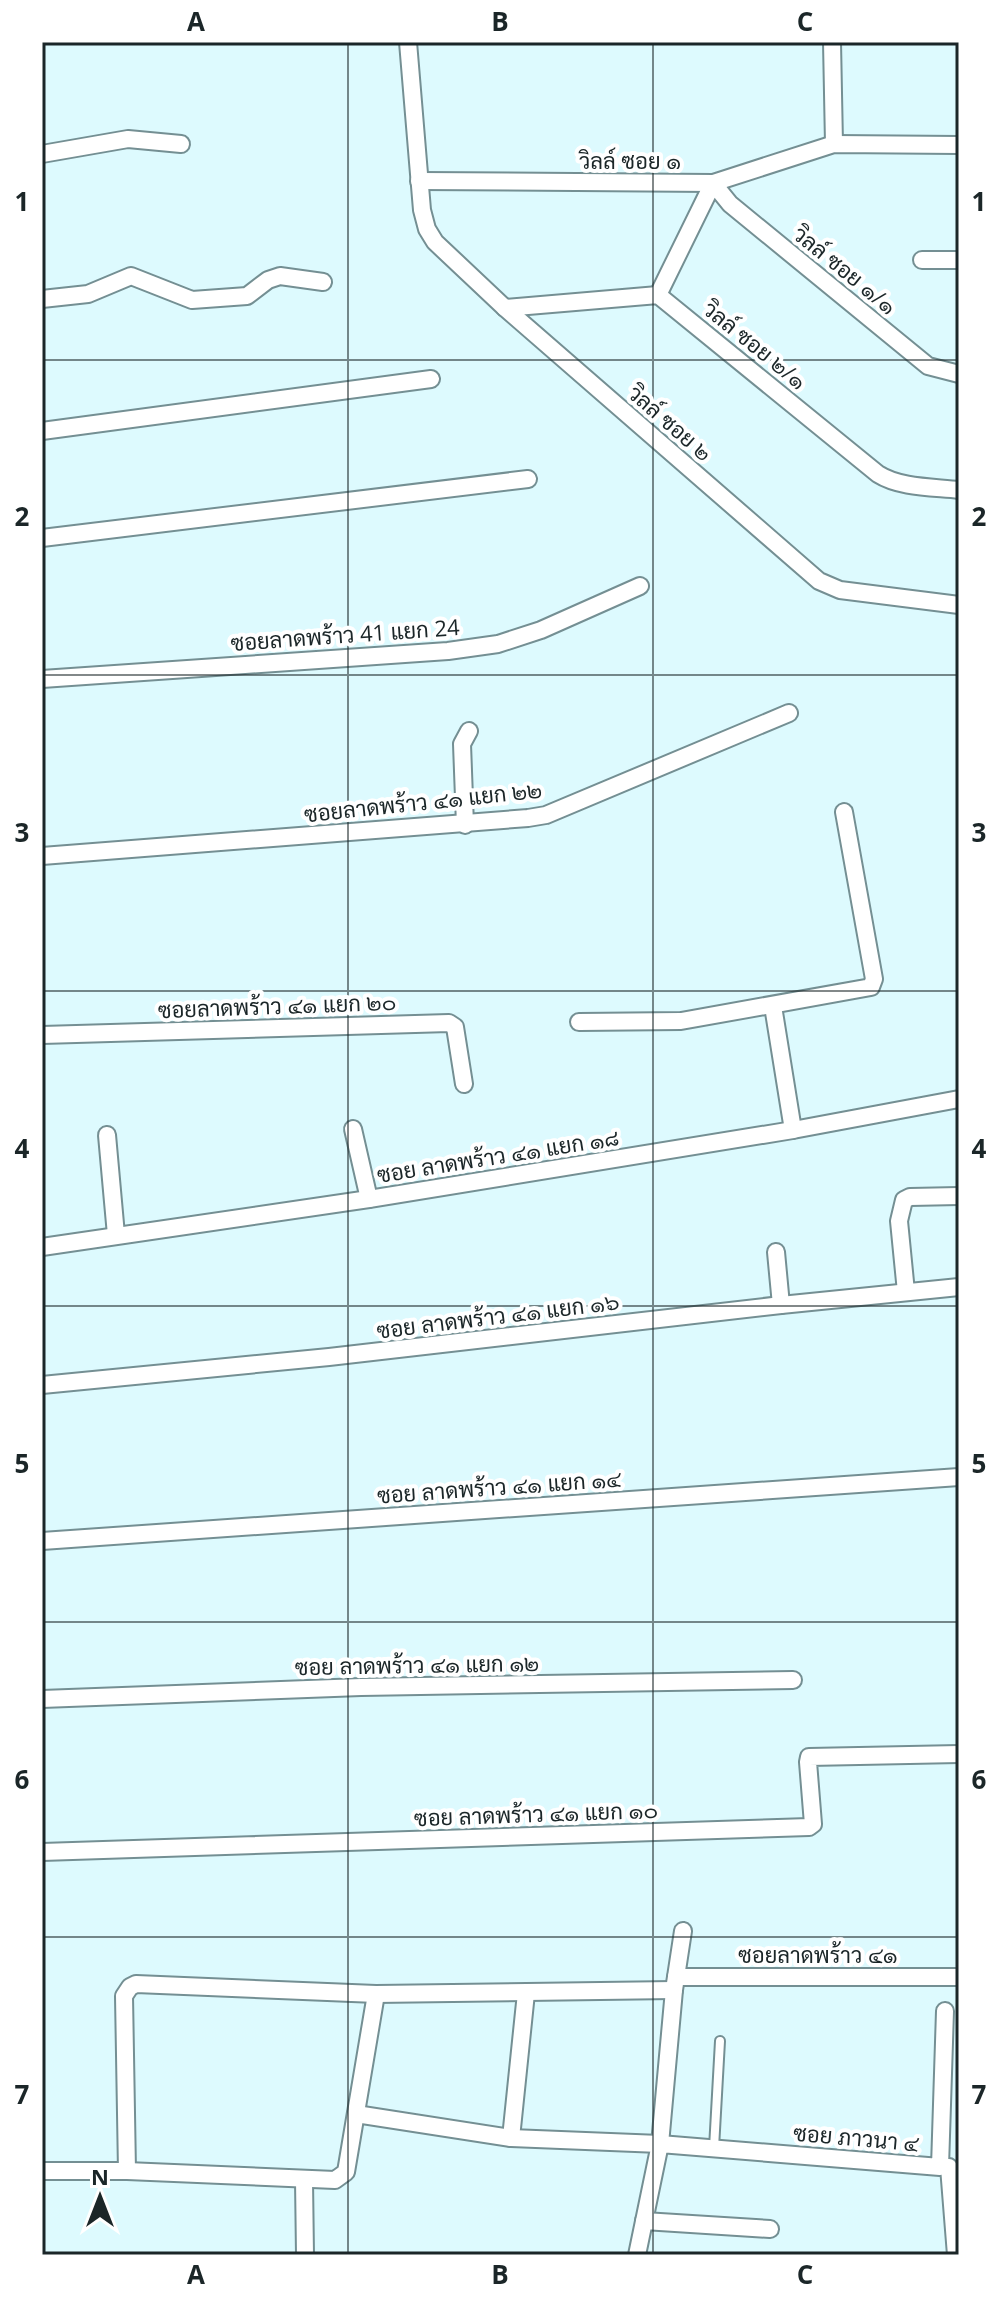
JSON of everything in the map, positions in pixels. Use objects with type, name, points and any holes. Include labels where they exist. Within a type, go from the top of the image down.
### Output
[{"type":"street","name":"วิลล์ ซอย ๒","points":[[408,42],[419,181],[427,229],[435,242],[505,308],[819,581],[840,590],[959,605]]},
{"type":"street","points":[[832,42],[834,144]]},
{"type":"street","points":[[42,154],[128,139],[181,144]]},
{"type":"street","name":"วิลล์ ซอย ๑","points":[[419,181],[713,183],[834,144],[959,145]]},
{"type":"street","points":[[505,308],[658,295],[713,183]]},
{"type":"street","name":"วิลล์ ซอย ๑/๑","points":[[713,183],[730,204],[928,366],[959,374]]},
{"type":"street","points":[[922,260],[959,260]]},
{"type":"street","points":[[42,299],[88,294],[131,276],[192,300],[247,296],[268,280],[280,276],[323,282]]},
{"type":"street","name":"วิลล์ ซอย ๒/๑","points":[[658,295],[887,480],[959,490]]},
{"type":"street","points":[[42,431],[431,379]]},
{"type":"street","points":[[42,538],[528,479]]},
{"type":"street","name":"ซอยลาดพร้าว 41 แยก 24","points":[[42,679],[448,651],[498,644],[541,630],[640,586]]},
{"type":"street","name":"ซอยลาดพร้าว ๔๑ แยก ๒๒","points":[[42,856],[465,825],[546,815],[789,713]]},
{"type":"street","points":[[465,825],[462,744],[469,731]]},
{"type":"street","points":[[579,1022],[681,1021],[873,985],[844,812]]},
{"type":"street","points":[[773,1006],[793,1130]]},
{"type":"street","name":"ซอยลาดพร้าว ๔๑ แยก ๒๐","points":[[42,1035],[449,1023],[455,1027],[464,1084]]},
{"type":"street","name":"ซอย ลาดพร้าว ๔๑ แยก ๑๘","points":[[42,1247],[369,1199],[793,1130],[959,1099]]},
{"type":"street","points":[[353,1129],[369,1199]]},
{"type":"street","points":[[107,1135],[116,1235]]},
{"type":"street","points":[[906,1292],[899,1221],[904,1200],[910,1197],[959,1196]]},
{"type":"street","points":[[776,1252],[781,1305]]},
{"type":"street","name":"ซอย ลาดพร้าว ๔๑ แยก ๑๖","points":[[42,1385],[329,1357],[959,1287]]},
{"type":"street","name":"ซอย ลาดพร้าว ๔๑ แยก ๑๔","points":[[42,1541],[959,1477]]},
{"type":"street","name":"ซอย ลาดพร้าว ๔๑ แยก ๑๒","points":[[42,1699],[361,1687],[793,1680]]},
{"type":"street","name":"ซอย ลาดพร้าว ๔๑ แยก ๑๐","points":[[42,1852],[809,1827],[813,1824],[808,1762],[812,1755],[959,1754]]},
{"type":"street","points":[[637,2255],[660,2144],[683,1931]]},
{"type":"street","name":"ซอยลาดพร้าว ๔๑","points":[[127,2171],[124,1996],[130,1987],[145,1983],[376,1994],[526,1993],[675,1984],[959,1977]]},
{"type":"street","points":[[511,2138],[526,1993]]},
{"type":"street","points":[[42,2171],[127,2171],[335,2180],[346,2172],[376,1994]]},
{"type":"street","name":"ซอย ภาวนา ๔","points":[[356,2114],[511,2138],[660,2144],[950,2166],[945,2011]]},
{"type":"street","points":[[950,2166],[956,2255]]},
{"type":"street","points":[[304,2180],[305,2255]]},
{"type":"street","points":[[644,2221],[770,2229]]},
{"type":"lane","points":[[714,2148],[720,2041]]}]
